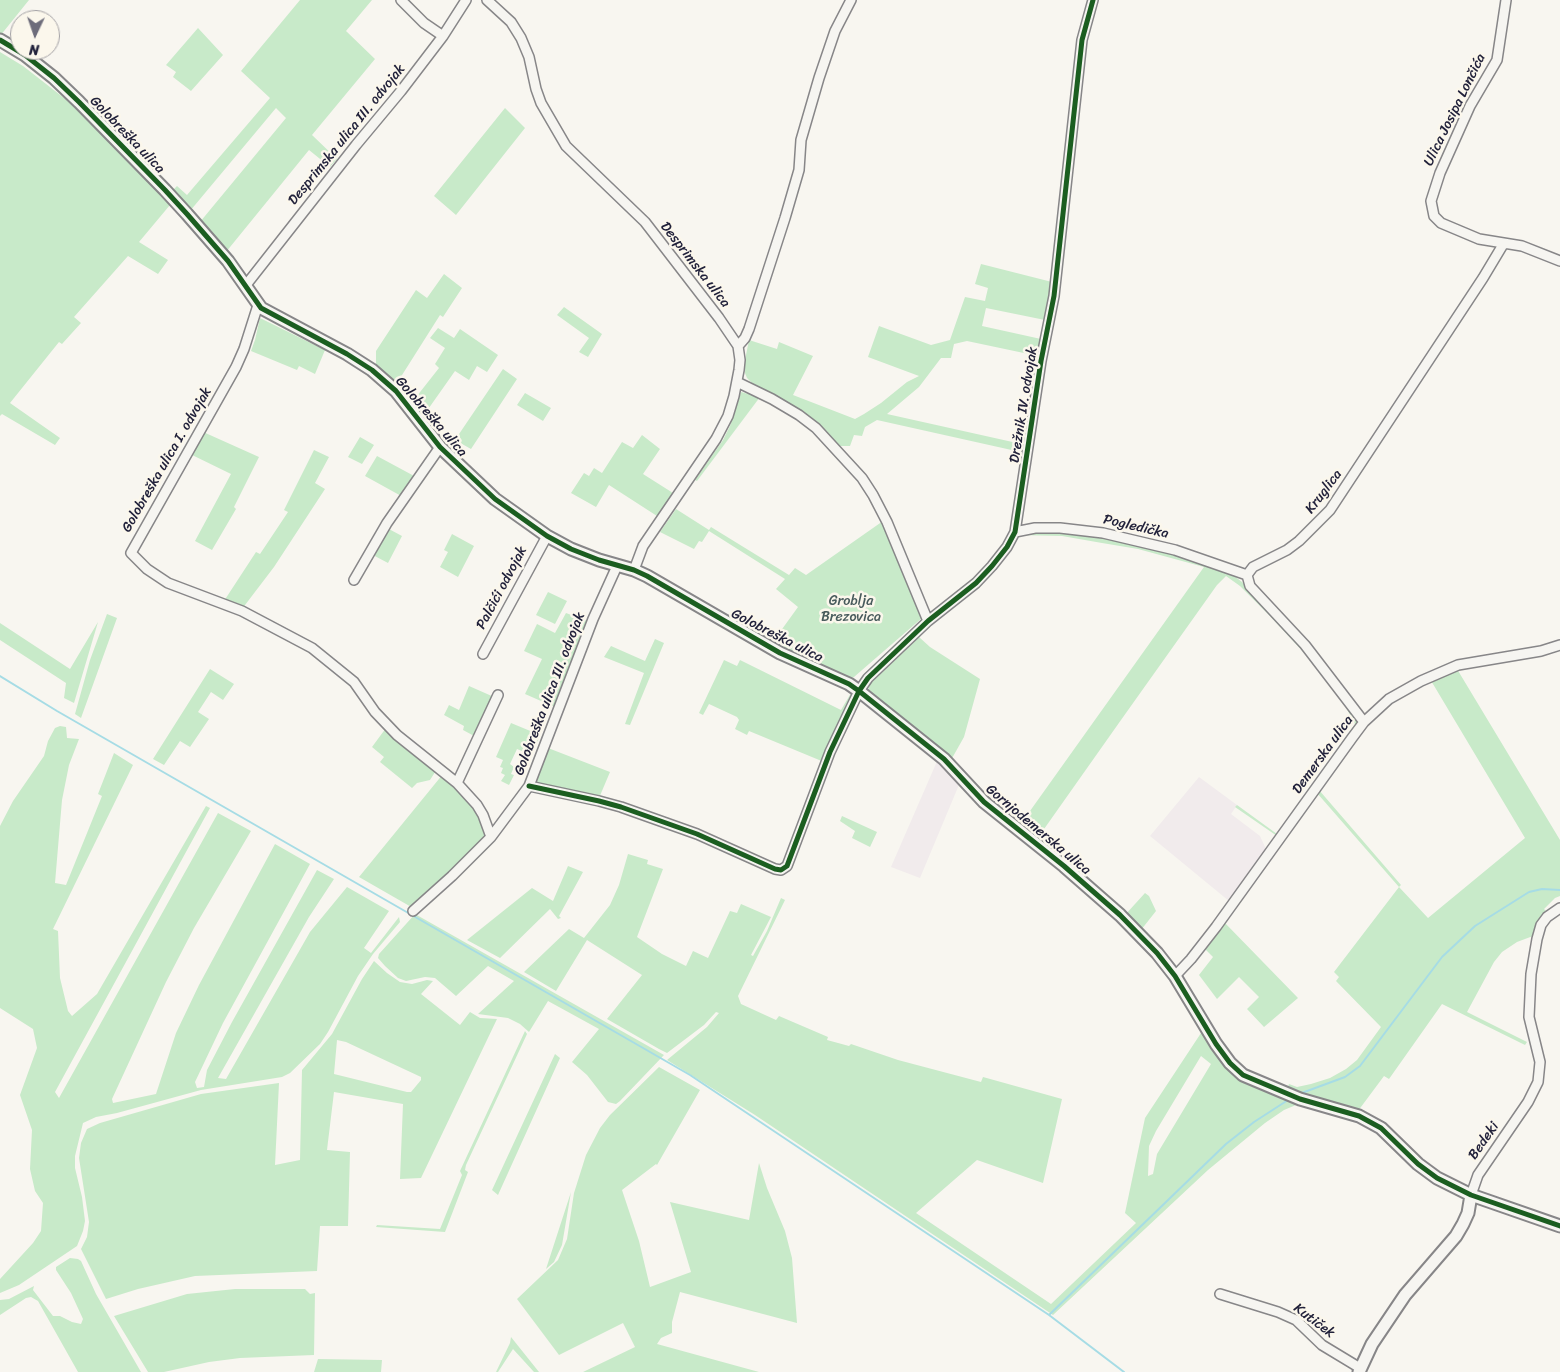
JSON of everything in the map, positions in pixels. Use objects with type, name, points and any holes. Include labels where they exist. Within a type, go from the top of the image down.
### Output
[{"type":"street","points":[[401,0],[418,17],[443,36]]},
{"type":"street","name":"Desprimska ulica III. odvojak","points":[[246,285],[350,152],[401,91],[443,36],[466,0]]},
{"type":"street","name":"Desprimska ulica","points":[[488,0],[511,22],[521,38],[529,58],[541,103],[566,146],[644,222],[719,318],[738,346]]},
{"type":"street","points":[[634,570],[643,546],[716,439],[728,416],[737,382],[740,360],[738,346],[746,338],[785,218],[799,170],[801,140],[818,78],[835,31],[851,0]]},
{"type":"street","name":"Drežnik IV. odvojak","points":[[529,786],[621,807],[697,834],[775,870],[781,870],[787,866],[824,768],[868,678],[928,621],[976,583],[1007,547],[1015,532],[1041,361],[1054,296],[1082,40],[1093,0]]},
{"type":"street","name":"Ulica Josipa Lončića","points":[[1506,0],[1497,60],[1470,106],[1440,173],[1431,201],[1434,216],[1441,223],[1479,239],[1522,246],[1560,261]]},
{"type":"street","name":"Golobreška ulica","points":[[0,40],[25,55],[79,102],[188,214],[228,261],[258,305],[270,314],[341,351],[372,370],[396,391],[440,448],[496,499],[547,536],[589,557],[634,570],[647,576],[780,653],[860,691]]},
{"type":"street","name":"Kruglica","points":[[1247,576],[1253,567],[1299,541],[1330,510],[1483,278],[1504,243]]},
{"type":"street","name":"Golobreška ulica I. odvojak","points":[[258,305],[244,349],[236,367],[131,553],[147,569],[168,583],[242,610],[312,648],[354,682],[375,712],[392,731],[457,783],[477,805],[491,837]]},
{"type":"street","points":[[737,382],[772,399],[816,428],[862,478],[887,522],[928,621]]},
{"type":"street","points":[[354,580],[387,523],[440,448]]},
{"type":"street","name":"Pogledička","points":[[1015,532],[1035,528],[1060,528],[1103,533],[1175,550],[1247,576]]},
{"type":"street","name":"Palčići odvojak","points":[[483,654],[547,536]]},
{"type":"street","name":"Golobreška ulica III. odvojak","points":[[413,911],[491,837],[529,786],[593,619],[617,566]]},
{"type":"street","points":[[1247,576],[1247,582],[1250,586],[1305,645],[1364,722]]},
{"type":"street","name":"Demerska ulica","points":[[1175,976],[1216,927],[1364,722],[1389,699],[1458,665],[1541,651],[1560,645]]},
{"type":"street","name":"Gornjodemerska ulica","points":[[860,691],[944,759],[994,811],[1064,866],[1120,915],[1157,952],[1175,976],[1216,1044],[1236,1069],[1254,1081],[1372,1122],[1428,1173],[1472,1195],[1560,1226]]},
{"type":"street","points":[[457,783],[498,695]]},
{"type":"street","name":"Bedeki","points":[[1359,1370],[1372,1344],[1405,1295],[1456,1236],[1468,1213],[1478,1175],[1528,1102],[1538,1082],[1540,1062],[1530,1017],[1531,974],[1537,939],[1542,925],[1547,917],[1560,908]]},
{"type":"street","name":"Kutiček","points":[[1220,1294],[1278,1312],[1296,1320],[1322,1344],[1359,1370]]},
{"type":"shaded area","points":[[938,759],[961,780],[920,878],[891,867]]},
{"type":"shaded area","points":[[1199,777],[1237,805],[1231,814],[1260,836],[1266,851],[1229,901],[1150,836]]},
{"type":"green space","points":[[0,0],[29,0],[21,10],[10,10],[10,24],[0,36]]},
{"type":"green space","points":[[300,0],[372,0],[346,31],[375,59],[312,135],[337,159],[330,167],[309,150],[226,252],[200,222],[286,118],[276,108],[190,211],[172,191],[177,186],[187,195],[270,98],[241,71]]},
{"type":"green space","points":[[198,28],[223,55],[191,91],[173,77],[176,72],[166,65]]},
{"type":"green space","points":[[0,52],[10,60],[23,66],[73,105],[170,205],[139,242],[168,260],[158,274],[128,256],[74,317],[81,323],[62,344],[59,342],[10,403],[60,438],[55,445],[2,414],[0,416]]},
{"type":"green space","points":[[505,108],[525,128],[456,215],[434,196]]},
{"type":"green space","points":[[981,264],[1052,282],[1045,320],[986,308],[982,326],[1041,339],[1038,356],[967,341],[954,344],[951,358],[941,358],[919,387],[887,414],[1026,445],[1025,453],[877,420],[865,427],[862,436],[854,435],[850,446],[839,446],[818,426],[754,385],[747,378],[745,360],[749,340],[777,349],[779,342],[813,356],[793,395],[855,419],[881,403],[907,382],[919,376],[868,357],[879,326],[931,345],[950,340],[965,297],[985,301],[988,288],[975,284]]},
{"type":"green space","points":[[444,274],[462,288],[443,317],[440,315],[397,383],[376,366],[376,351],[416,290],[427,298]]},
{"type":"green space","points":[[564,307],[602,334],[588,357],[579,352],[589,338],[557,315]]},
{"type":"green space","points":[[260,318],[325,350],[315,374],[299,366],[297,370],[251,351]]},
{"type":"green space","points":[[438,328],[454,338],[460,329],[498,355],[487,372],[477,366],[469,380],[455,371],[424,415],[413,401],[439,368],[435,364],[445,348],[430,338]]},
{"type":"green space","points":[[503,369],[517,379],[471,449],[455,440]]},
{"type":"green space","points":[[741,392],[760,397],[697,481],[695,480],[723,440],[730,426]]},
{"type":"green space","points":[[525,393],[551,408],[543,421],[517,405]]},
{"type":"green space","points":[[201,431],[259,457],[234,507],[236,509],[212,550],[195,541],[231,474],[188,453]]},
{"type":"green space","points":[[642,435],[660,449],[643,474],[673,493],[657,516],[609,485],[596,507],[571,493],[584,473],[589,476],[594,468],[602,473],[622,442],[633,448]]},
{"type":"green space","points":[[360,437],[374,445],[362,464],[348,457]]},
{"type":"green space","points":[[314,450],[329,457],[315,483],[325,489],[274,567],[242,609],[224,601],[256,552],[260,554],[288,512],[284,510]]},
{"type":"green space","points":[[377,456],[416,477],[403,497],[365,476]]},
{"type":"green space","name":"Groblja Brezovica","points":[[676,509],[709,530],[711,527],[789,575],[795,568],[806,575],[883,521],[922,618],[854,677],[850,678],[783,649],[772,643],[798,607],[776,589],[785,579],[709,531],[702,542],[699,541],[694,549],[660,532]]},
{"type":"green space","points":[[387,528],[402,536],[388,563],[371,554]]},
{"type":"green space","points":[[1028,531],[1082,532],[1175,553],[1229,572],[1242,582],[1303,646],[1359,723],[1277,836],[1235,807],[1237,805],[1277,834],[1355,724],[1343,702],[1319,669],[1240,586],[1226,576],[1217,585],[1037,839],[1020,825],[1204,567],[1138,549],[1062,536],[1017,535]]},
{"type":"green space","points":[[452,534],[474,546],[458,577],[440,567],[448,552],[444,550]]},
{"type":"green space","points":[[548,592],[567,601],[555,624],[536,615]]},
{"type":"green space","points":[[566,613],[590,622],[557,708],[525,694],[542,659],[524,651],[537,624],[555,633]]},
{"type":"green space","points":[[107,614],[117,618],[81,718],[75,714],[90,660]]},
{"type":"green space","points":[[98,622],[74,703],[64,698],[66,683],[0,640],[0,623],[70,669]]},
{"type":"green space","points":[[919,637],[930,647],[980,679],[964,737],[951,760],[870,694],[868,690],[870,684]]},
{"type":"green space","points":[[655,639],[664,643],[630,725],[625,724],[644,673],[604,657],[611,646],[645,661]]},
{"type":"green space","points":[[724,660],[737,666],[740,660],[841,710],[851,693],[855,695],[824,762],[749,731],[747,735],[735,729],[739,720],[737,717],[709,704],[703,715],[699,713]]},
{"type":"green space","points":[[210,669],[234,684],[223,700],[211,692],[198,712],[209,719],[190,747],[180,741],[164,765],[153,759]]},
{"type":"green space","points":[[1457,669],[1560,840],[1560,896],[1555,898],[1544,909],[1546,911],[1537,925],[1533,936],[1517,942],[1502,952],[1494,962],[1467,1012],[1527,1042],[1525,1045],[1442,1004],[1389,1079],[1384,1076],[1358,1111],[1303,1096],[1287,1089],[1289,1084],[1297,1087],[1311,1084],[1330,1078],[1346,1069],[1357,1060],[1381,1027],[1336,981],[1339,977],[1334,972],[1399,887],[1428,918],[1525,838],[1430,679]]},
{"type":"green space","points":[[469,686],[494,697],[476,737],[463,730],[464,726],[444,715],[449,705],[459,710]]},
{"type":"green space","points":[[511,723],[540,735],[532,755],[517,749],[510,764],[514,767],[511,774],[514,775],[509,785],[501,781],[505,775],[501,773],[503,768],[500,767],[503,760],[496,757]]},
{"type":"green space","points":[[60,726],[66,727],[67,738],[79,739],[69,765],[62,800],[55,883],[66,885],[102,796],[98,794],[114,753],[133,765],[53,929],[58,931],[60,978],[68,1011],[72,1016],[97,994],[206,806],[210,808],[55,1092],[59,1098],[218,813],[251,831],[194,928],[166,982],[112,1099],[113,1103],[156,1094],[176,1033],[199,985],[275,844],[310,864],[223,1023],[195,1082],[197,1088],[204,1087],[207,1070],[317,870],[334,879],[309,917],[218,1078],[226,1079],[310,932],[347,887],[389,911],[364,948],[371,953],[399,917],[400,922],[373,954],[358,976],[320,1044],[290,1073],[282,1077],[201,1090],[96,1117],[83,1123],[75,1156],[75,1168],[82,1197],[85,1221],[77,1246],[19,1285],[0,1293],[0,1279],[33,1243],[41,1231],[43,1203],[35,1191],[30,1169],[32,1130],[20,1095],[37,1048],[33,1029],[0,1008],[0,826],[13,801],[44,756],[48,741],[55,728]]},
{"type":"green space","points":[[386,728],[437,769],[430,780],[417,783],[412,788],[380,762],[384,757],[372,747]]},
{"type":"green space","points":[[548,748],[610,772],[599,798],[536,785],[535,782]]},
{"type":"green space","points":[[443,774],[478,811],[488,835],[413,908],[359,877]]},
{"type":"green space","points":[[1319,790],[1401,885],[1399,887],[1317,793]]},
{"type":"green space","points":[[842,816],[877,832],[870,847],[852,838],[855,831],[840,821]]},
{"type":"green space","points":[[628,854],[648,860],[647,864],[663,869],[637,937],[662,954],[686,966],[693,951],[708,958],[730,911],[737,913],[741,904],[771,917],[751,955],[753,956],[767,931],[781,898],[785,900],[738,996],[741,1004],[776,1020],[779,1016],[828,1037],[827,1040],[849,1046],[851,1044],[898,1060],[981,1082],[983,1077],[1062,1099],[1043,1183],[977,1160],[916,1213],[1051,1304],[1136,1223],[1125,1213],[1145,1118],[1203,1030],[1243,1080],[1297,1101],[1296,1105],[1284,1110],[1265,1123],[1208,1170],[1053,1315],[755,1115],[667,1060],[707,1027],[719,1013],[716,1012],[704,1025],[667,1053],[607,1019],[642,975],[587,940],[556,991],[524,972],[569,929],[584,938],[610,905],[619,885]],"holes":[[[1201,1056],[1211,1064],[1157,1154],[1153,1174],[1148,1176],[1149,1146],[1156,1131]]]},
{"type":"green space","points":[[568,866],[583,872],[559,916],[561,918],[558,919],[550,909],[500,958],[467,940],[532,888],[553,901]]},
{"type":"green space","points":[[1145,893],[1149,896],[1156,911],[1141,930],[1125,915]]},
{"type":"green space","points":[[415,914],[664,1055],[620,1101],[616,1104],[608,1102],[587,1075],[572,1062],[599,1029],[548,1001],[529,1032],[520,1024],[508,1018],[478,1014],[514,981],[488,966],[456,996],[435,978],[425,977],[406,981],[398,978],[385,966],[378,958],[379,954]]},
{"type":"green space","points":[[1225,923],[1298,998],[1264,1027],[1247,1009],[1259,997],[1239,977],[1217,999],[1199,975],[1213,957],[1205,949]]},
{"type":"green space","points":[[374,961],[400,982],[412,984],[427,980],[433,981],[421,994],[460,1025],[470,1012],[480,1018],[497,1019],[421,1178],[400,1179],[403,1104],[334,1092],[327,1150],[350,1152],[348,1226],[320,1226],[317,1271],[195,1276],[138,1289],[106,1299],[81,1249],[87,1237],[89,1222],[79,1158],[81,1143],[87,1129],[100,1123],[201,1094],[279,1083],[275,1165],[300,1160],[302,1070],[332,1034]],"holes":[[[337,1040],[346,1042],[421,1077],[421,1080],[411,1092],[407,1092],[334,1074]]]},
{"type":"green space","points":[[525,1031],[527,1034],[466,1165],[465,1170],[468,1172],[445,1232],[376,1227],[377,1225],[440,1229],[462,1175],[460,1171]]},
{"type":"green space","points":[[555,1054],[560,1058],[498,1195],[492,1190]]},
{"type":"green space","points":[[659,1067],[700,1090],[657,1165],[622,1190],[639,1241],[650,1287],[691,1272],[670,1202],[749,1220],[759,1163],[785,1231],[792,1258],[797,1323],[680,1292],[672,1322],[672,1333],[661,1338],[657,1344],[759,1372],[583,1372],[635,1347],[623,1323],[559,1355],[517,1299],[558,1260],[567,1239],[574,1193],[586,1155],[600,1128],[610,1115]]},
{"type":"green space","points":[[571,1192],[562,1245],[554,1262],[546,1269]]},
{"type":"green space","points":[[70,1258],[81,1261],[96,1294],[141,1372],[78,1372],[38,1301],[31,1297],[26,1298],[0,1315],[0,1300],[9,1299],[34,1286],[33,1290],[53,1316],[60,1316],[81,1324],[83,1319],[71,1293],[56,1270],[56,1267]]},
{"type":"green space","points":[[235,1289],[305,1289],[310,1294],[315,1293],[314,1355],[240,1358],[209,1362],[164,1372],[148,1372],[114,1316],[187,1294]]},
{"type":"green space","points":[[511,1337],[539,1372],[534,1372],[513,1349],[498,1372],[496,1372]]},
{"type":"green space","points":[[318,1359],[382,1360],[381,1372],[314,1372]]},
{"type":"waterway","points":[[0,676],[57,711],[690,1075],[1049,1315],[1124,1372]]},
{"type":"waterway","points":[[1299,1094],[1345,1077],[1360,1066],[1442,957],[1475,926],[1529,892],[1542,889],[1560,890]]},
{"type":"waterway","points":[[1049,1315],[1226,1144],[1254,1122],[1288,1100]]},
{"type":"cycle path","points":[[529,786],[621,807],[697,834],[775,869],[781,870],[787,866],[830,752],[859,691],[868,678],[928,621],[976,583],[1007,547],[1015,532],[1041,361],[1054,296],[1082,40],[1093,0]]},
{"type":"cycle path","points":[[0,40],[25,55],[54,78],[165,190],[228,261],[261,308],[347,354],[372,370],[396,391],[440,447],[495,499],[547,536],[571,549],[647,576],[780,653],[849,684],[944,759],[984,802],[1064,866],[1120,915],[1157,953],[1175,976],[1216,1044],[1230,1063],[1243,1075],[1300,1099],[1359,1116],[1381,1128],[1418,1164],[1437,1178],[1471,1195],[1560,1226]]}]
